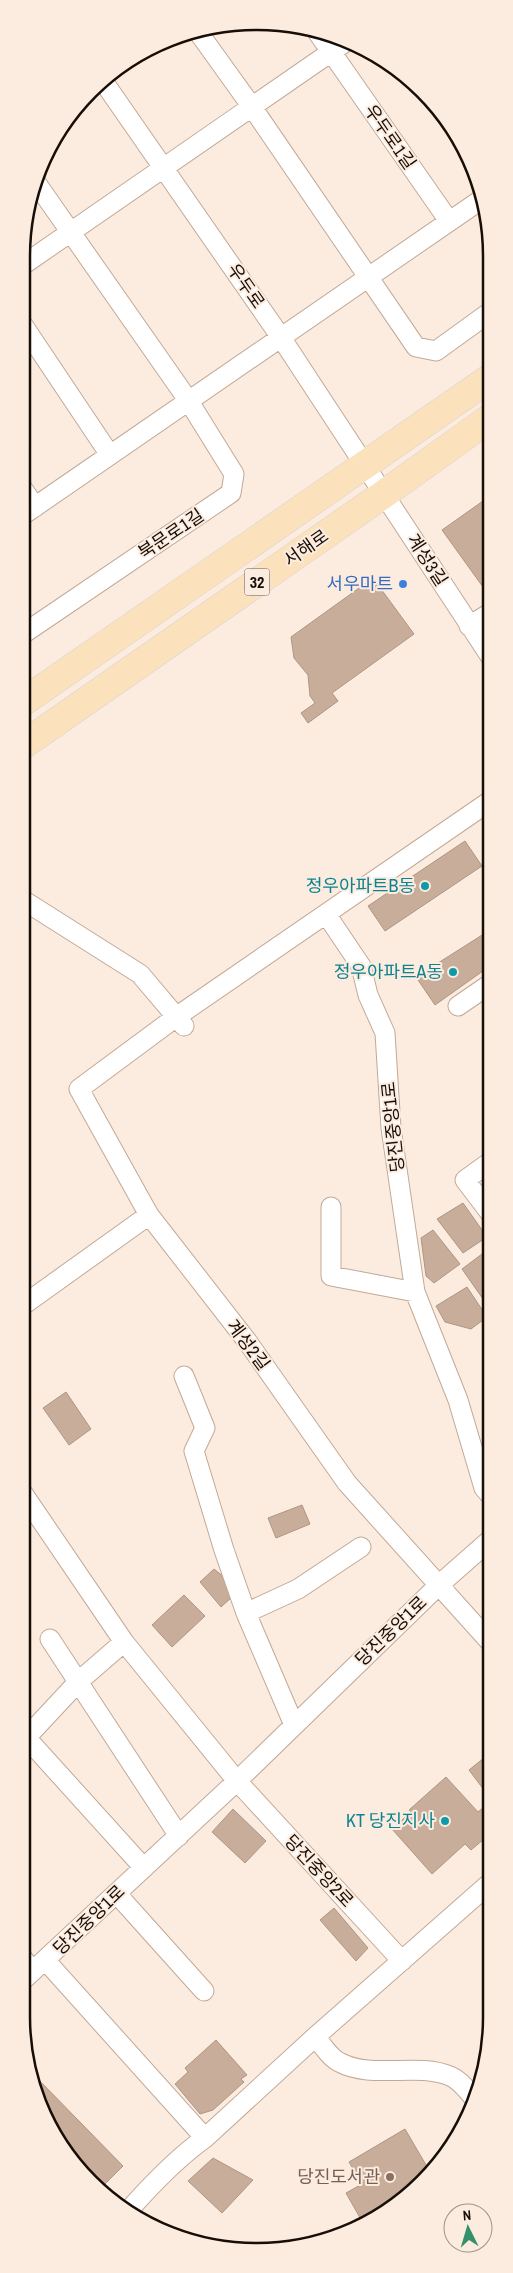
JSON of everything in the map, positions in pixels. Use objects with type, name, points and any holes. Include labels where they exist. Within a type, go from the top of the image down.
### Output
[{"type":"main road","name":"서해로","points":[[30,697],[483,383]]},
{"type":"main road","name":"서해로","points":[[30,740],[483,423]]},
{"type":"street","points":[[202,37],[252,107],[416,347],[436,351],[483,317]]},
{"type":"street","name":"우두로1길","points":[[323,40],[448,221]]},
{"type":"street","points":[[30,260],[340,46]]},
{"type":"street","name":"우두로","points":[[107,86],[280,336],[384,494]]},
{"type":"street","name":"북문로1길","points":[[30,629],[231,493],[234,474],[188,401],[41,189]]},
{"type":"street","points":[[30,510],[280,336],[476,203]]},
{"type":"street","points":[[30,335],[110,455]]},
{"type":"street","name":"계성3길","points":[[384,494],[483,646]]},
{"type":"street","points":[[470,626],[483,617]]},
{"type":"street","points":[[30,905],[140,974],[180,1022],[326,914],[483,806]]},
{"type":"street","name":"당진중앙1로","points":[[326,914],[361,966],[368,995],[385,1033],[391,1128],[415,1292],[458,1400],[483,1485]]},
{"type":"street","points":[[458,1006],[483,989]]},
{"type":"street","name":"계성2길","points":[[180,1022],[79,1089],[149,1216],[247,1341],[348,1483],[440,1584]]},
{"type":"street","points":[[483,1167],[465,1180],[483,1204]]},
{"type":"street","points":[[332,1207],[331,1276],[415,1292]]},
{"type":"street","points":[[30,1300],[149,1216]]},
{"type":"street","points":[[184,1376],[205,1428],[194,1451],[224,1550],[246,1613],[294,1725]]},
{"type":"street","name":"당진중앙2로","points":[[30,1504],[124,1642],[237,1781],[402,1960]]},
{"type":"street","name":"당진중앙1로","points":[[33,1971],[179,1836],[440,1584],[483,1546]]},
{"type":"street","points":[[246,1613],[298,1589],[361,1547]]},
{"type":"street","points":[[440,1584],[483,1634]]},
{"type":"street","points":[[50,1639],[179,1836]]},
{"type":"street","points":[[30,1729],[79,1681],[124,1642]]},
{"type":"street","points":[[30,1744],[144,1868]]},
{"type":"street","points":[[133,2206],[158,2179],[192,2148],[483,1889]]},
{"type":"street","points":[[116,1893],[204,1991]]},
{"type":"street","points":[[33,1971],[205,2138]]},
{"type":"street","points":[[315,2037],[337,2062],[353,2068],[435,2072],[451,2076],[461,2083],[470,2093]]},
{"type":"building","points":[[483,501],[483,587],[442,530]]},
{"type":"building","points":[[373,578],[414,634],[332,693],[338,701],[308,723],[301,713],[315,703],[310,696],[308,675],[294,658],[291,637]]},
{"type":"building","name":"정우아파트B동","points":[[465,841],[482,866],[385,931],[368,906]]},
{"type":"building","name":"정우아파트A동","points":[[483,934],[483,971],[435,1005],[416,977]]},
{"type":"building","points":[[463,1203],[483,1231],[483,1240],[463,1253],[437,1219]]},
{"type":"building","points":[[433,1230],[460,1264],[434,1283],[426,1276],[421,1238]]},
{"type":"building","points":[[483,1253],[483,1299],[462,1269]]},
{"type":"building","points":[[467,1287],[483,1311],[483,1320],[471,1329],[445,1322],[436,1306]]},
{"type":"building","points":[[66,1392],[91,1429],[69,1445],[43,1408]]},
{"type":"building","points":[[302,1505],[310,1524],[276,1538],[268,1518]]},
{"type":"building","points":[[214,1569],[224,1577],[231,1598],[221,1607],[200,1582]]},
{"type":"building","points":[[184,1595],[205,1616],[172,1647],[152,1625]]},
{"type":"building","points":[[483,1759],[483,1789],[469,1770]]},
{"type":"building","name":"KT 당진지사","points":[[446,1777],[478,1812],[483,1808],[483,1840],[471,1850],[465,1844],[432,1874],[392,1829],[411,1812],[409,1810]]},
{"type":"building","points":[[233,1809],[266,1841],[245,1863],[212,1832]]},
{"type":"building","points":[[334,1908],[368,1948],[356,1961],[320,1920]]},
{"type":"building","points":[[216,2040],[247,2075],[241,2079],[244,2082],[213,2110],[200,2114],[175,2084],[188,2072],[185,2068]]},
{"type":"building","points":[[40,2081],[123,2166],[104,2185],[96,2177],[60,2130],[47,2103]]},
{"type":"building","name":"당진도서관","points":[[405,2129],[427,2166],[406,2187],[360,2218],[346,2193],[362,2184],[349,2162]]},
{"type":"building","points":[[213,2158],[253,2180],[222,2213],[188,2181]]},
{"type":"place","name":"서우마트","points":[[403,584]]},
{"type":"place","name":"정우아파트B동","points":[[425,886]]},
{"type":"place","name":"정우아파트A동","points":[[453,972]]},
{"type":"place","name":"KT 당진지사","points":[[445,1821]]},
{"type":"place","name":"당진도서관","points":[[390,2177]]}]
